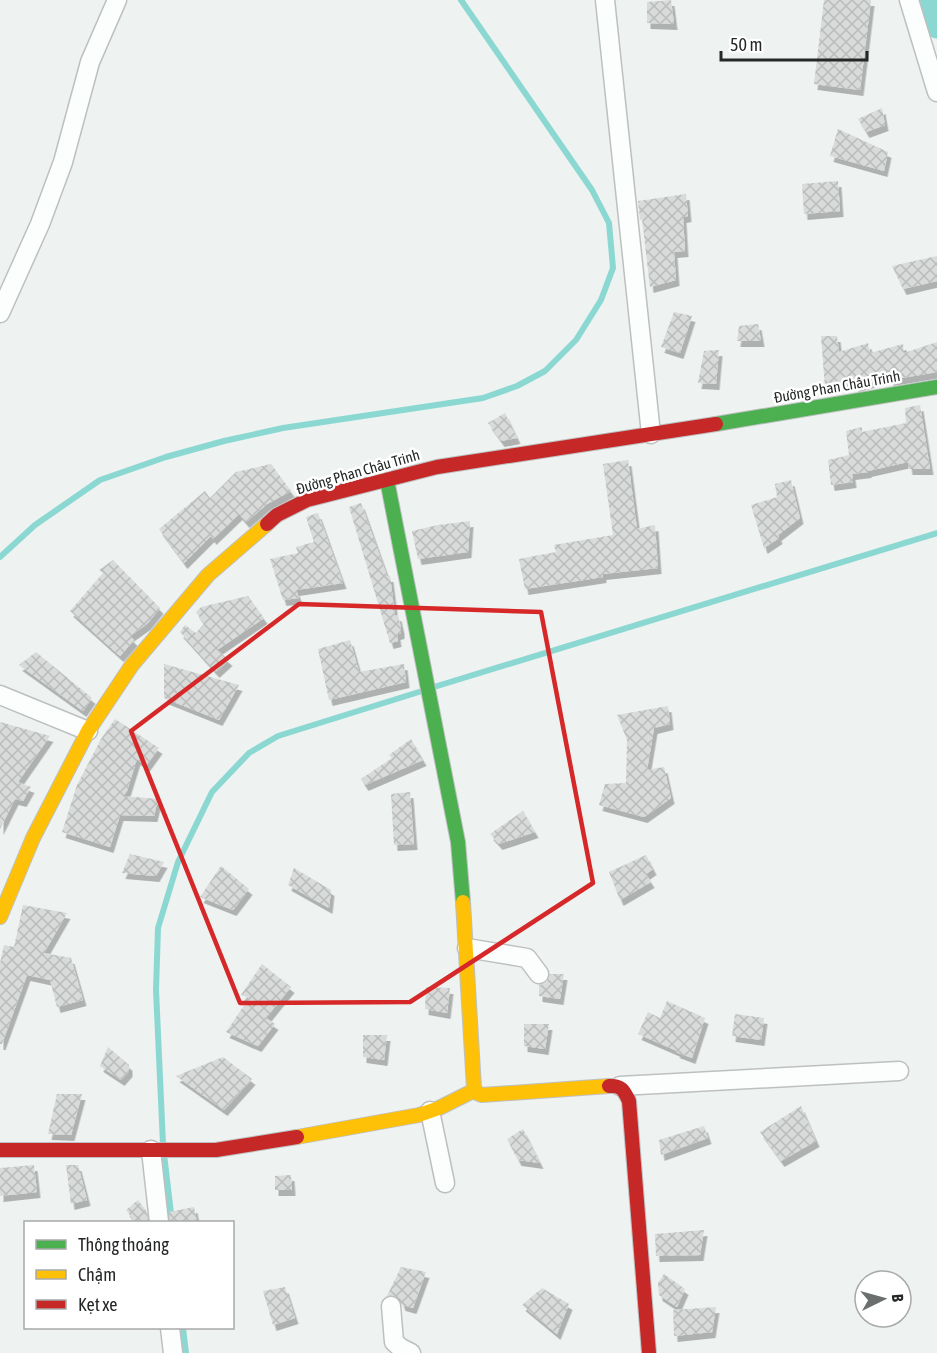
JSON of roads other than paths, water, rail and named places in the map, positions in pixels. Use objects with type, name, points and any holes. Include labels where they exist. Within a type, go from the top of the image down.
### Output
[{"type":"street","points":[[0,313],[40,224],[63,162],[90,62],[117,0]]},
{"type":"street","points":[[605,0],[651,434]]},
{"type":"street","points":[[909,0],[937,92]]},
{"type":"street","name":"Đường Phan Châu Trinh","points":[[0,917],[33,838],[88,731],[132,665],[208,575],[277,515],[307,500],[437,467],[798,412],[937,387]]},
{"type":"street","points":[[387,480],[458,842],[475,1090]]},
{"type":"street","points":[[0,695],[88,731]]},
{"type":"street","points":[[467,948],[527,958],[539,974]]},
{"type":"street","points":[[475,1090],[482,1095],[898,1071]]},
{"type":"street","points":[[620,1086],[629,1101],[649,1353]]},
{"type":"street","points":[[0,1150],[216,1150],[401,1119],[430,1111],[475,1090]]},
{"type":"street","points":[[430,1111],[445,1183]]},
{"type":"street","points":[[153,1150],[159,1221]]},
{"type":"street","points":[[391,1306],[394,1342],[411,1353]]},
{"type":"street","points":[[170,1329],[172,1353]]},
{"type":"waterway","points":[[0,557],[35,525],[100,480],[166,457],[283,428],[483,398],[517,386],[545,371],[576,340],[601,300],[613,268],[609,223],[592,190],[461,0]]},
{"type":"waterway","points":[[929,0],[937,28]]},
{"type":"waterway","points":[[434,687],[937,533]]},
{"type":"waterway","points":[[163,1144],[156,990],[158,928],[178,862],[212,792],[249,753],[278,736],[422,691]]},
{"type":"waterway","points":[[164,1154],[172,1221]]},
{"type":"waterway","points":[[183,1329],[186,1353]]}]
